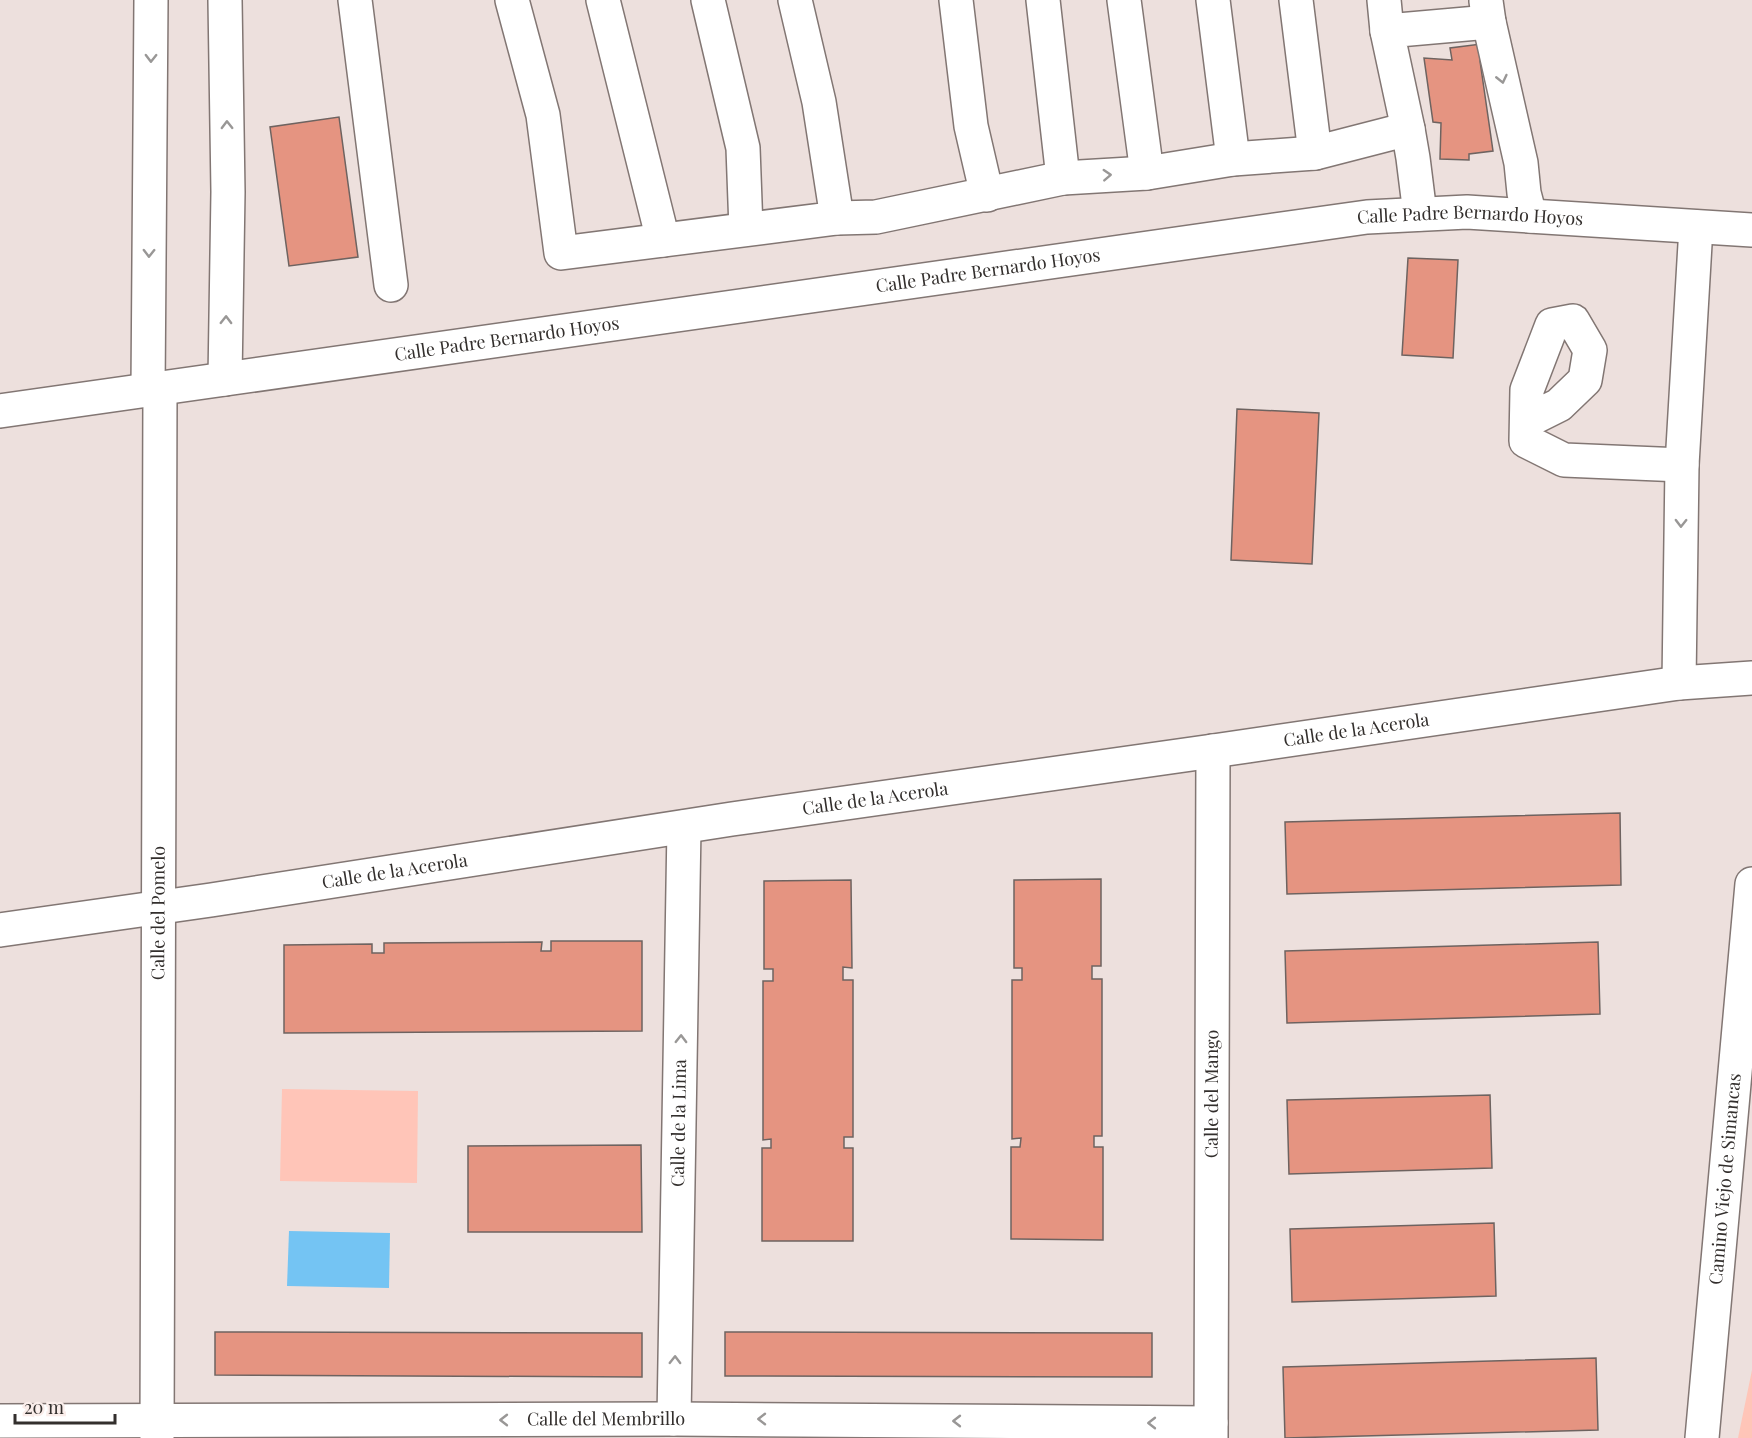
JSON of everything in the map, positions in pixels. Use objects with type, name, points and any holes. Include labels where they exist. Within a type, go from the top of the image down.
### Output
[{"type":"street","points":[[152,0],[154,389]]},
{"type":"street","points":[[225,0],[228,192],[225,379]]},
{"type":"street","points":[[355,0],[391,285]]},
{"type":"street","points":[[512,0],[543,115],[561,253],[837,218],[876,217],[1063,178],[1147,173],[1233,159],[1315,153],[1408,129]]},
{"type":"street","points":[[603,0],[663,240]]},
{"type":"street","points":[[708,0],[743,148],[746,229]]},
{"type":"street","points":[[795,0],[819,102],[837,218]]},
{"type":"street","points":[[956,0],[971,126],[987,195]]},
{"type":"street","points":[[1043,0],[1063,178]]},
{"type":"street","points":[[1124,0],[1147,173]]},
{"type":"street","points":[[1213,0],[1233,159]]},
{"type":"street","points":[[1296,0],[1315,153]]},
{"type":"street","points":[[1420,214],[1413,158],[1386,16],[1488,11],[1521,163],[1524,193],[1530,216]]},
{"type":"street","name":"Calle Padre Bernardo Hoyos","points":[[0,411],[1367,217],[1467,212],[1752,231]]},
{"type":"street","points":[[1679,683],[1682,465],[1696,227]]},
{"type":"street","name":"Calle del Pomelo","points":[[154,389],[159,908],[157,1430]]},
{"type":"street","points":[[1527,421],[1526,441],[1564,460],[1682,465]]},
{"type":"street","name":"Calle de la Acerola","points":[[0,930],[159,908],[684,827],[1679,683],[1752,678]]},
{"type":"street","name":"Calle del Mango","points":[[1211,1430],[1213,751]]},
{"type":"street","name":"Calle de la Lima","points":[[674,1419],[684,827]]},
{"type":"street","name":"Camino Viejo de Simancas","points":[[1702,1438],[1752,884]]},
{"type":"street","name":"Calle del Membrillo","points":[[0,1421],[157,1430],[674,1419],[1211,1430]]},
{"type":"shaded area","points":[[282,1089],[418,1091],[417,1183],[280,1181]]},
{"type":"shaded area","points":[[1752,1370],[1752,1438],[1738,1438]]},
{"type":"water","points":[[289,1231],[390,1233],[389,1288],[287,1286]]},
{"type":"building","points":[[1481,44],[1480,61],[1493,151],[1469,154],[1469,160],[1440,159],[1441,123],[1433,122],[1424,58],[1452,60],[1450,48]]},
{"type":"building","points":[[339,117],[358,257],[289,266],[270,127]]},
{"type":"building","points":[[1408,258],[1458,260],[1453,358],[1402,355]]},
{"type":"building","points":[[1237,409],[1319,413],[1312,564],[1231,560]]},
{"type":"building","points":[[1620,813],[1621,885],[1287,894],[1285,822]]},
{"type":"building","points":[[1101,879],[1101,966],[1092,966],[1092,979],[1102,979],[1102,1136],[1094,1136],[1094,1147],[1103,1147],[1103,1240],[1011,1239],[1011,1147],[1020,1147],[1021,1138],[1012,1139],[1012,980],[1022,980],[1022,968],[1014,968],[1014,880]]},
{"type":"building","points":[[851,880],[852,968],[843,967],[843,980],[853,980],[853,1137],[844,1137],[844,1148],[853,1148],[853,1241],[762,1241],[762,1148],[771,1148],[771,1139],[763,1140],[763,981],[773,981],[773,969],[764,969],[764,881]]},
{"type":"building","points":[[551,941],[642,941],[642,1031],[284,1033],[284,945],[372,944],[372,953],[384,953],[384,943],[542,942],[541,951],[551,951]]},
{"type":"building","points":[[1598,942],[1600,1014],[1287,1023],[1285,951]]},
{"type":"building","points":[[1490,1095],[1492,1168],[1289,1174],[1287,1100]]},
{"type":"building","points":[[641,1145],[642,1232],[468,1232],[468,1146]]},
{"type":"building","points":[[1494,1223],[1496,1296],[1292,1302],[1290,1229]]},
{"type":"building","points":[[215,1332],[642,1333],[642,1377],[215,1375]]},
{"type":"building","points":[[725,1332],[1152,1333],[1152,1377],[725,1376]]},
{"type":"building","points":[[1596,1358],[1598,1430],[1285,1438],[1283,1367]]}]
